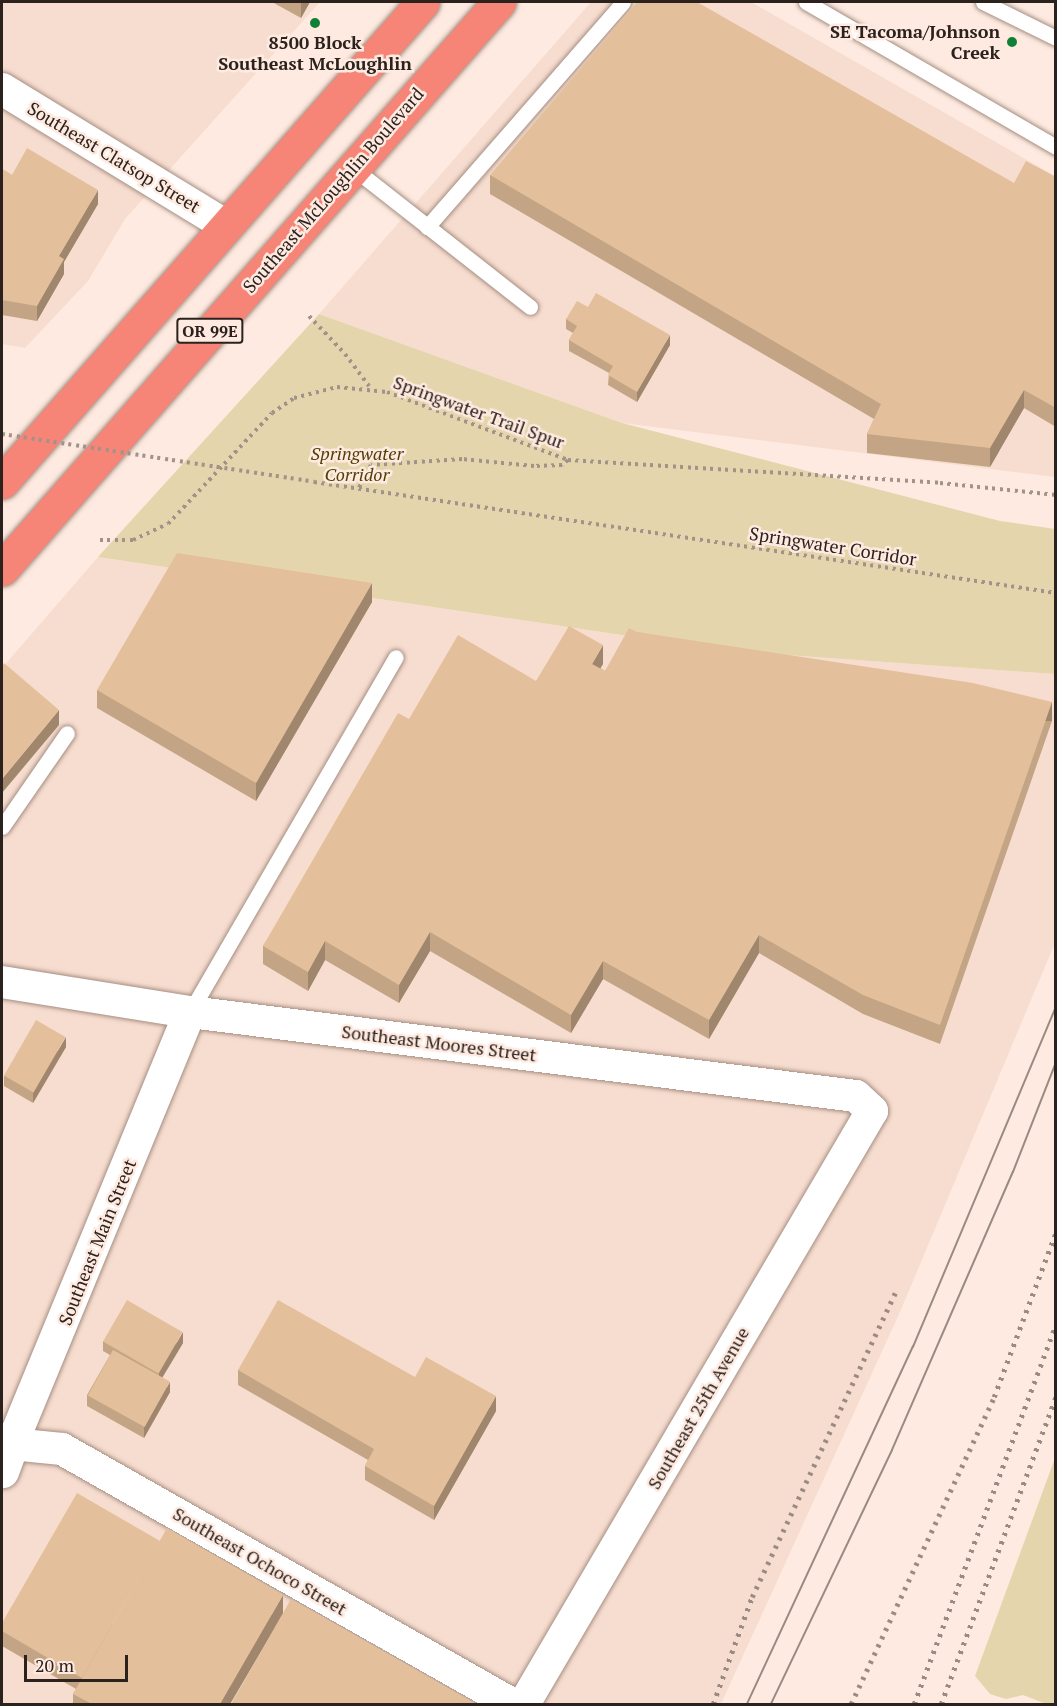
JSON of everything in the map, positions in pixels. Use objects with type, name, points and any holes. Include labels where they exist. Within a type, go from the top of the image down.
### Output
[{"type":"highway","name":"OR 99E","points":[[2,482],[225,225],[423,2]]},
{"type":"highway","name":"Southeast McLoughlin Boulevard","points":[[2,569],[499,2]]},
{"type":"street","name":"Southeast Clatsop Street","points":[[2,89],[225,225]]},
{"type":"street","name":"Southeast Moores Street","points":[[2,982],[190,1012],[856,1096],[872,1111]]},
{"type":"street","name":"Southeast Main Street","points":[[5,1451],[190,1012]]},
{"type":"street","name":"Southeast 25th Avenue","points":[[524,1704],[872,1111]]},
{"type":"street","name":"Southeast Ochoco Street","points":[[5,1451],[62,1449],[512,1704]]},
{"type":"lane","points":[[427,227],[623,2]]},
{"type":"lane","points":[[806,2],[1056,147]]},
{"type":"lane","points":[[983,2],[1056,38]]},
{"type":"lane","points":[[353,168],[530,307]]},
{"type":"lane","points":[[190,1012],[396,657]]},
{"type":"lane","points":[[2,827],[67,733]]},
{"type":"path","name":"Springwater Trail Spur","points":[[309,316],[345,354],[369,387]]},
{"type":"path","name":"Springwater Trail Spur","points":[[100,540],[133,540],[168,524],[272,413],[294,398],[337,387],[369,387],[568,460]]},
{"type":"path","name":"Springwater Corridor","points":[[2,434],[1056,593]]},
{"type":"path","name":"Springwater Trail Spur","points":[[358,489],[371,465],[462,459],[534,466],[562,465],[568,460]]},
{"type":"path","points":[[568,460],[940,483],[1056,495]]},
{"type":"shaded area","points":[[2,2],[320,2],[125,219],[88,281],[25,348],[2,344]]},
{"type":"shaded area","points":[[591,2],[751,2],[1055,176],[1055,477],[622,423],[319,314]]},
{"type":"shaded area","points":[[98,557],[729,651],[1055,674],[1055,943],[900,1312],[721,1704],[2,1704],[2,668]]},
{"type":"green space","name":"Springwater Corridor","points":[[319,314],[622,423],[1000,521],[1055,529],[1055,674],[729,651],[98,557]]},
{"type":"green space","points":[[1055,1458],[1056,1704],[1046,1704],[1023,1695],[1006,1699],[990,1694],[975,1676]]},
{"type":"building","points":[[637,2],[697,2],[1014,183],[1026,161],[1056,177],[1056,408],[1024,390],[990,448],[867,434],[881,404],[490,175]]},
{"type":"building","points":[[27,148],[98,190],[59,256],[64,259],[37,306],[2,300],[2,169],[12,175]]},
{"type":"building","points":[[596,293],[670,335],[637,392],[608,375],[613,366],[569,340],[577,326],[566,319],[577,301],[588,307]]},
{"type":"building","points":[[177,553],[372,583],[256,783],[97,690]]},
{"type":"building","points":[[569,626],[603,645],[592,664],[605,671],[629,628],[637,632],[973,683],[1052,702],[940,1025],[863,995],[759,935],[709,1020],[603,961],[571,1015],[430,932],[399,985],[325,941],[308,972],[263,946],[398,713],[409,719],[458,635],[536,681]]},
{"type":"building","points":[[4,663],[59,710],[2,779],[2,667]]},
{"type":"building","points":[[36,1020],[65,1037],[33,1092],[4,1075]]},
{"type":"building","points":[[127,1300],[182,1332],[158,1374],[103,1342]]},
{"type":"building","points":[[278,1300],[415,1377],[426,1357],[496,1396],[434,1506],[365,1466],[374,1449],[238,1370]]},
{"type":"building","points":[[113,1350],[170,1382],[145,1427],[88,1395]]},
{"type":"building","points":[[77,1493],[160,1541],[82,1678],[2,1631],[2,1623]]},
{"type":"building","points":[[167,1528],[283,1595],[220,1704],[92,1704],[73,1694]]},
{"type":"building","points":[[291,1599],[476,1704],[231,1704]]},
{"type":"tram line","points":[[747,1704],[913,1347],[1056,1007]]},
{"type":"tram line","points":[[771,1704],[892,1450],[1013,1172],[1056,1062]]},
{"type":"railway","points":[[851,1704],[994,1397],[1056,1232]]},
{"type":"railway","points":[[713,1704],[752,1597],[895,1293]]},
{"type":"railway","points":[[914,1704],[1056,1325]]},
{"type":"railway","points":[[941,1704],[1056,1396]]},
{"type":"place","name":"8500 Block Southeast McLoughlin","points":[[315,23]]},
{"type":"place","name":"SE Tacoma/Johnson Creek","points":[[1012,42]]}]
